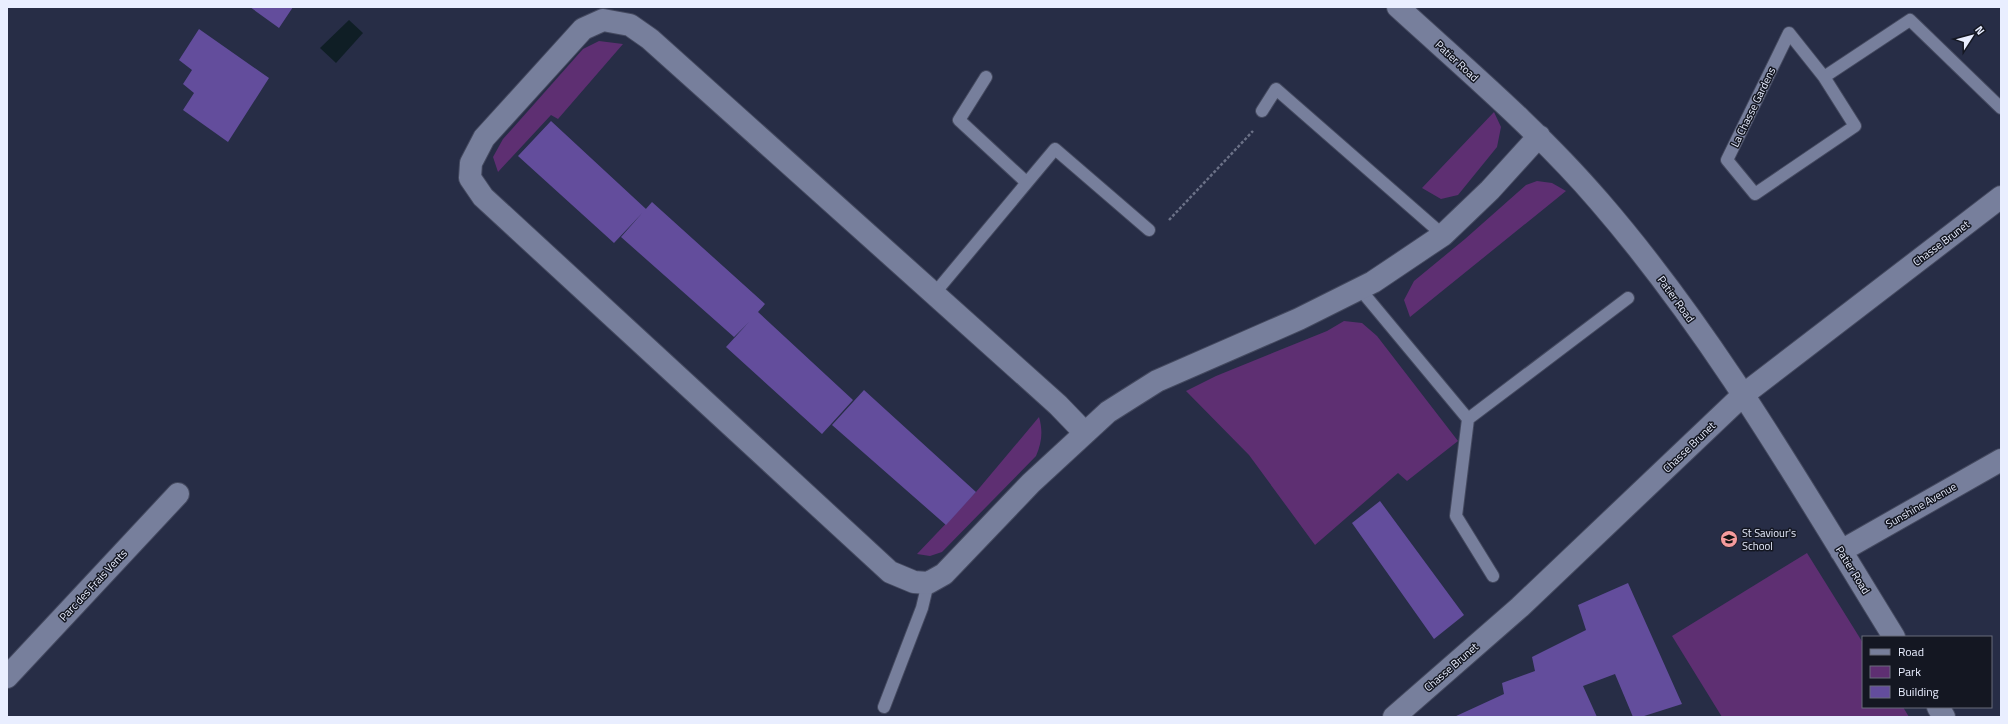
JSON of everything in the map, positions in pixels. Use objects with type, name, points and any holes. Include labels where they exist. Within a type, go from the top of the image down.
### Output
[{"type":"street","name":"Patier Road","points":[[1398,7],[1539,136],[1600,201],[1669,288],[1743,395],[1893,636]]},
{"type":"street","points":[[1084,433],[1058,405],[650,39],[630,25],[603,20],[583,29],[484,138],[471,163],[470,178],[483,197],[878,561],[890,572],[914,582],[928,583],[944,574],[1031,482],[1108,412],[1157,381],[1299,319],[1373,282],[1442,235],[1490,190],[1539,136]]},
{"type":"street","name":"Chasse Brunet","points":[[1394,717],[1520,607],[1743,395],[2001,197]]},
{"type":"street","name":"Sunshine Avenue","points":[[1841,551],[2001,460]]},
{"type":"street","name":"Parc des Frais Vents","points":[[7,677],[178,494]]},
{"type":"street","points":[[1939,708],[1944,717]]},
{"type":"lane","points":[[1824,77],[1910,20],[2001,108]]},
{"type":"lane","name":"La Chasse Gardens","points":[[1789,33],[1824,77],[1855,126],[1755,194],[1727,160],[1789,33]]},
{"type":"lane","points":[[986,77],[959,120],[1026,182]]},
{"type":"lane","points":[[1262,111],[1276,89],[1442,235]]},
{"type":"lane","points":[[934,294],[1055,149],[1149,230]]},
{"type":"lane","points":[[1359,288],[1468,419]]},
{"type":"lane","points":[[1494,576],[1456,516],[1468,419],[1628,298]]},
{"type":"lane","points":[[884,707],[922,608],[928,583]]},
{"type":"path","points":[[1149,230],[1171,220],[1257,127],[1262,111]]},
{"type":"green space","points":[[599,41],[623,44],[558,119],[551,115],[498,172],[493,157],[503,139],[583,49]]},
{"type":"green space","points":[[1494,112],[1501,127],[1497,147],[1458,195],[1441,199],[1422,188]]},
{"type":"green space","points":[[1537,181],[1552,183],[1566,191],[1410,317],[1404,300],[1414,281],[1465,239],[1526,185]]},
{"type":"green space","points":[[1344,321],[1362,323],[1377,336],[1458,441],[1407,481],[1398,473],[1315,545],[1249,455],[1186,391],[1216,376],[1327,331]]},
{"type":"green space","points":[[1039,417],[1041,436],[1040,446],[1036,456],[942,552],[930,556],[917,554],[976,492]]},
{"type":"green space","points":[[1807,553],[1862,641],[1862,708],[1904,708],[1909,717],[1722,717],[1672,636]]},
{"type":"shaded area","points":[[349,20],[363,33],[336,63],[320,48]]},
{"type":"building","points":[[250,7],[293,7],[279,28]]},
{"type":"building","points":[[199,29],[269,78],[228,142],[183,110],[194,93],[183,84],[192,70],[179,60]]},
{"type":"building","points":[[551,121],[646,209],[614,243],[518,156]]},
{"type":"building","points":[[652,202],[765,304],[758,312],[853,400],[822,434],[726,347],[749,322],[734,337],[621,237]]},
{"type":"building","points":[[864,390],[976,492],[946,525],[832,425]]},
{"type":"building","points":[[1380,501],[1464,615],[1434,639],[1352,523]]},
{"type":"building","points":[[1628,583],[1682,704],[1641,717],[1633,717],[1615,674],[1583,686],[1597,717],[1454,717],[1504,694],[1502,683],[1535,671],[1532,657],[1586,630],[1578,605]]},
{"type":"place","name":"St Saviour's School","points":[[1729,539]]}]
